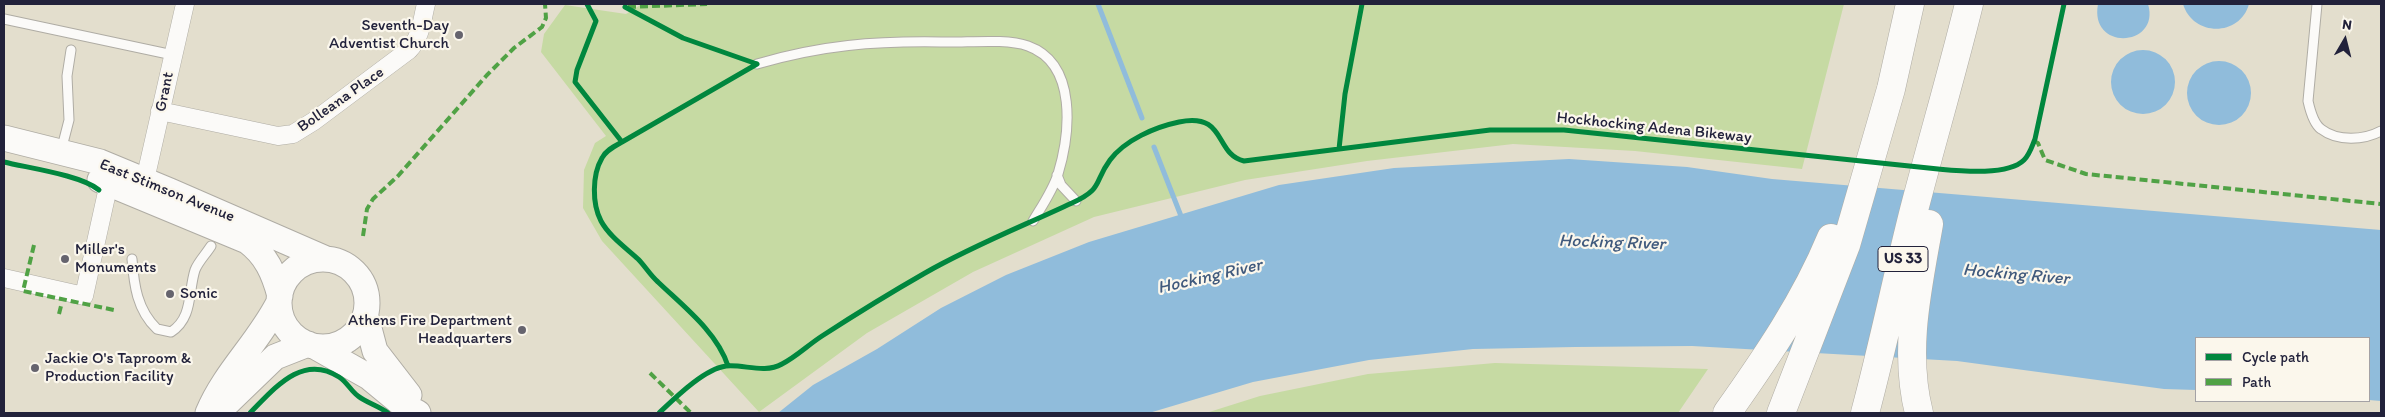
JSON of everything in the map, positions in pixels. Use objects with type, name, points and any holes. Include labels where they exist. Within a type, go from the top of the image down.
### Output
[{"type":"highway","points":[[1781,413],[1846,245],[1891,89],[1910,4]]},
{"type":"highway","name":"US 33","points":[[1865,413],[1892,312],[1914,210],[1944,106],[1969,4]]},
{"type":"highway","points":[[1919,413],[1911,366],[1911,343],[1944,106]]},
{"type":"highway","points":[[1727,413],[1760,368],[1798,306],[1843,212],[1863,183]]},
{"type":"main road","name":"East Stimson Avenue","points":[[4,138],[100,162],[326,259]]},
{"type":"main road","name":"East Stimson Avenue","points":[[4,155],[58,167],[109,183],[247,241],[260,251],[267,261],[275,277],[280,299]]},
{"type":"main road","points":[[208,413],[218,393],[263,331],[280,299],[286,279],[297,268],[311,261],[326,259],[344,264],[359,278],[367,297],[366,317],[378,356],[422,413]]},
{"type":"main road","points":[[280,299],[285,326],[293,336],[369,377],[403,405],[418,413]]},
{"type":"main road","points":[[216,413],[275,358],[312,346],[334,346],[346,341],[356,333],[366,317]]},
{"type":"street","name":"Grant","points":[[145,180],[185,4]]},
{"type":"street","name":"Bolleana Place","points":[[160,111],[278,136],[293,134],[314,121],[409,50],[418,37],[426,4]]},
{"type":"street","points":[[4,278],[84,296],[109,183]]},
{"type":"lane","points":[[2317,4],[2308,93],[2312,114],[2321,129],[2336,135],[2354,139],[2369,137],[2381,131]]},
{"type":"lane","points":[[4,20],[173,55]]},
{"type":"lane","points":[[757,64],[798,52],[848,44],[892,42],[1014,43],[1028,46],[1039,52],[1053,67],[1064,87],[1068,110],[1066,133],[1058,175],[1033,221]]},
{"type":"lane","points":[[61,152],[69,120],[67,76],[71,50]]},
{"type":"lane","points":[[1058,175],[1061,185],[1076,201]]},
{"type":"lane","points":[[132,259],[136,296],[153,325],[165,332],[171,332],[178,327],[187,312],[196,269],[211,246]]},
{"type":"green space","points":[[642,4],[1844,4],[1802,169],[1635,151],[1513,144],[1367,161],[1245,180],[1094,217],[973,272],[867,333],[759,412],[602,241],[583,208],[584,170],[595,143],[606,136],[541,52],[544,34],[565,5],[626,14]]},
{"type":"green space","points":[[1495,363],[1708,369],[1678,413],[1206,413],[1260,396],[1368,374]]},
{"type":"water","points":[[2098,4],[2148,4],[2149,18],[2144,29],[2136,36],[2124,38],[2113,36],[2104,30],[2098,20]]},
{"type":"water","points":[[2183,4],[2249,4],[2244,15],[2236,23],[2216,29],[2196,23],[2188,15]]},
{"type":"water","points":[[2143,50],[2155,53],[2166,59],[2172,70],[2175,82],[2172,94],[2166,105],[2155,111],[2143,114],[2131,111],[2120,105],[2114,94],[2111,82],[2114,70],[2120,59],[2131,53]]},
{"type":"water","points":[[2219,61],[2237,67],[2245,75],[2251,93],[2245,111],[2237,119],[2219,125],[2201,119],[2193,111],[2187,93],[2193,75],[2201,67]]},
{"type":"water","name":"Hocking River","points":[[1569,159],[1687,167],[1772,179],[2381,230],[2381,401],[2370,400],[2370,337],[2195,337],[2195,390],[2164,389],[1957,361],[1692,346],[1575,347],[1473,349],[1369,360],[1253,382],[1149,413],[778,413],[813,385],[877,349],[941,308],[1006,275],[1089,242],[1279,185],[1394,168]]},
{"type":"waterway","points":[[1098,4],[1142,118]]},
{"type":"waterway","points":[[1154,147],[1181,216]]},
{"type":"marked path","points":[[363,236],[367,209],[373,199],[398,176],[487,75],[514,48],[542,27],[546,18],[545,4]]},
{"type":"marked path","points":[[628,7],[707,4]]},
{"type":"marked path","points":[[2034,141],[2038,143],[2045,160],[2086,174],[2381,204]]},
{"type":"marked path","points":[[34,245],[23,291],[114,310],[117,308]]},
{"type":"marked path","points":[[59,314],[61,306]]},
{"type":"marked path","points":[[650,373],[691,413]]},
{"type":"cycle path","points":[[587,4],[596,21],[577,70],[575,82],[622,142],[606,153],[596,173],[594,190],[598,214],[604,226],[613,237],[638,259],[655,279],[708,331],[723,354],[728,366]]},
{"type":"cycle path","points":[[1339,149],[1345,94],[1362,4]]},
{"type":"cycle path","name":"Hockhocking Adena Bikeway","points":[[659,413],[690,385],[708,372],[726,366],[768,368],[782,364],[886,296],[943,263],[1082,198],[1094,189],[1110,160],[1124,146],[1141,135],[1179,122],[1194,121],[1205,123],[1213,128],[1228,151],[1244,161],[1490,130],[1564,130],[1947,170],[1983,171],[2007,168],[2017,165],[2024,160],[2035,139],[2064,4]]},
{"type":"cycle path","points":[[625,7],[683,38],[757,64]]},
{"type":"cycle path","points":[[622,142],[757,64]]},
{"type":"cycle path","points":[[4,162],[67,176],[80,180],[99,190]]},
{"type":"cycle path","points":[[250,413],[290,377],[313,369],[326,371],[339,377],[358,396],[388,413]]},
{"type":"place","name":"Seventh-Day Adventist Church","points":[[459,35]]},
{"type":"place","name":"Miller's Monuments","points":[[65,259]]},
{"type":"place","name":"Sonic","points":[[170,294]]},
{"type":"place","name":"Athens Fire Department Headquarters","points":[[522,330]]},
{"type":"place","name":"Jackie O's Taproom & Production Facility","points":[[35,368]]}]
